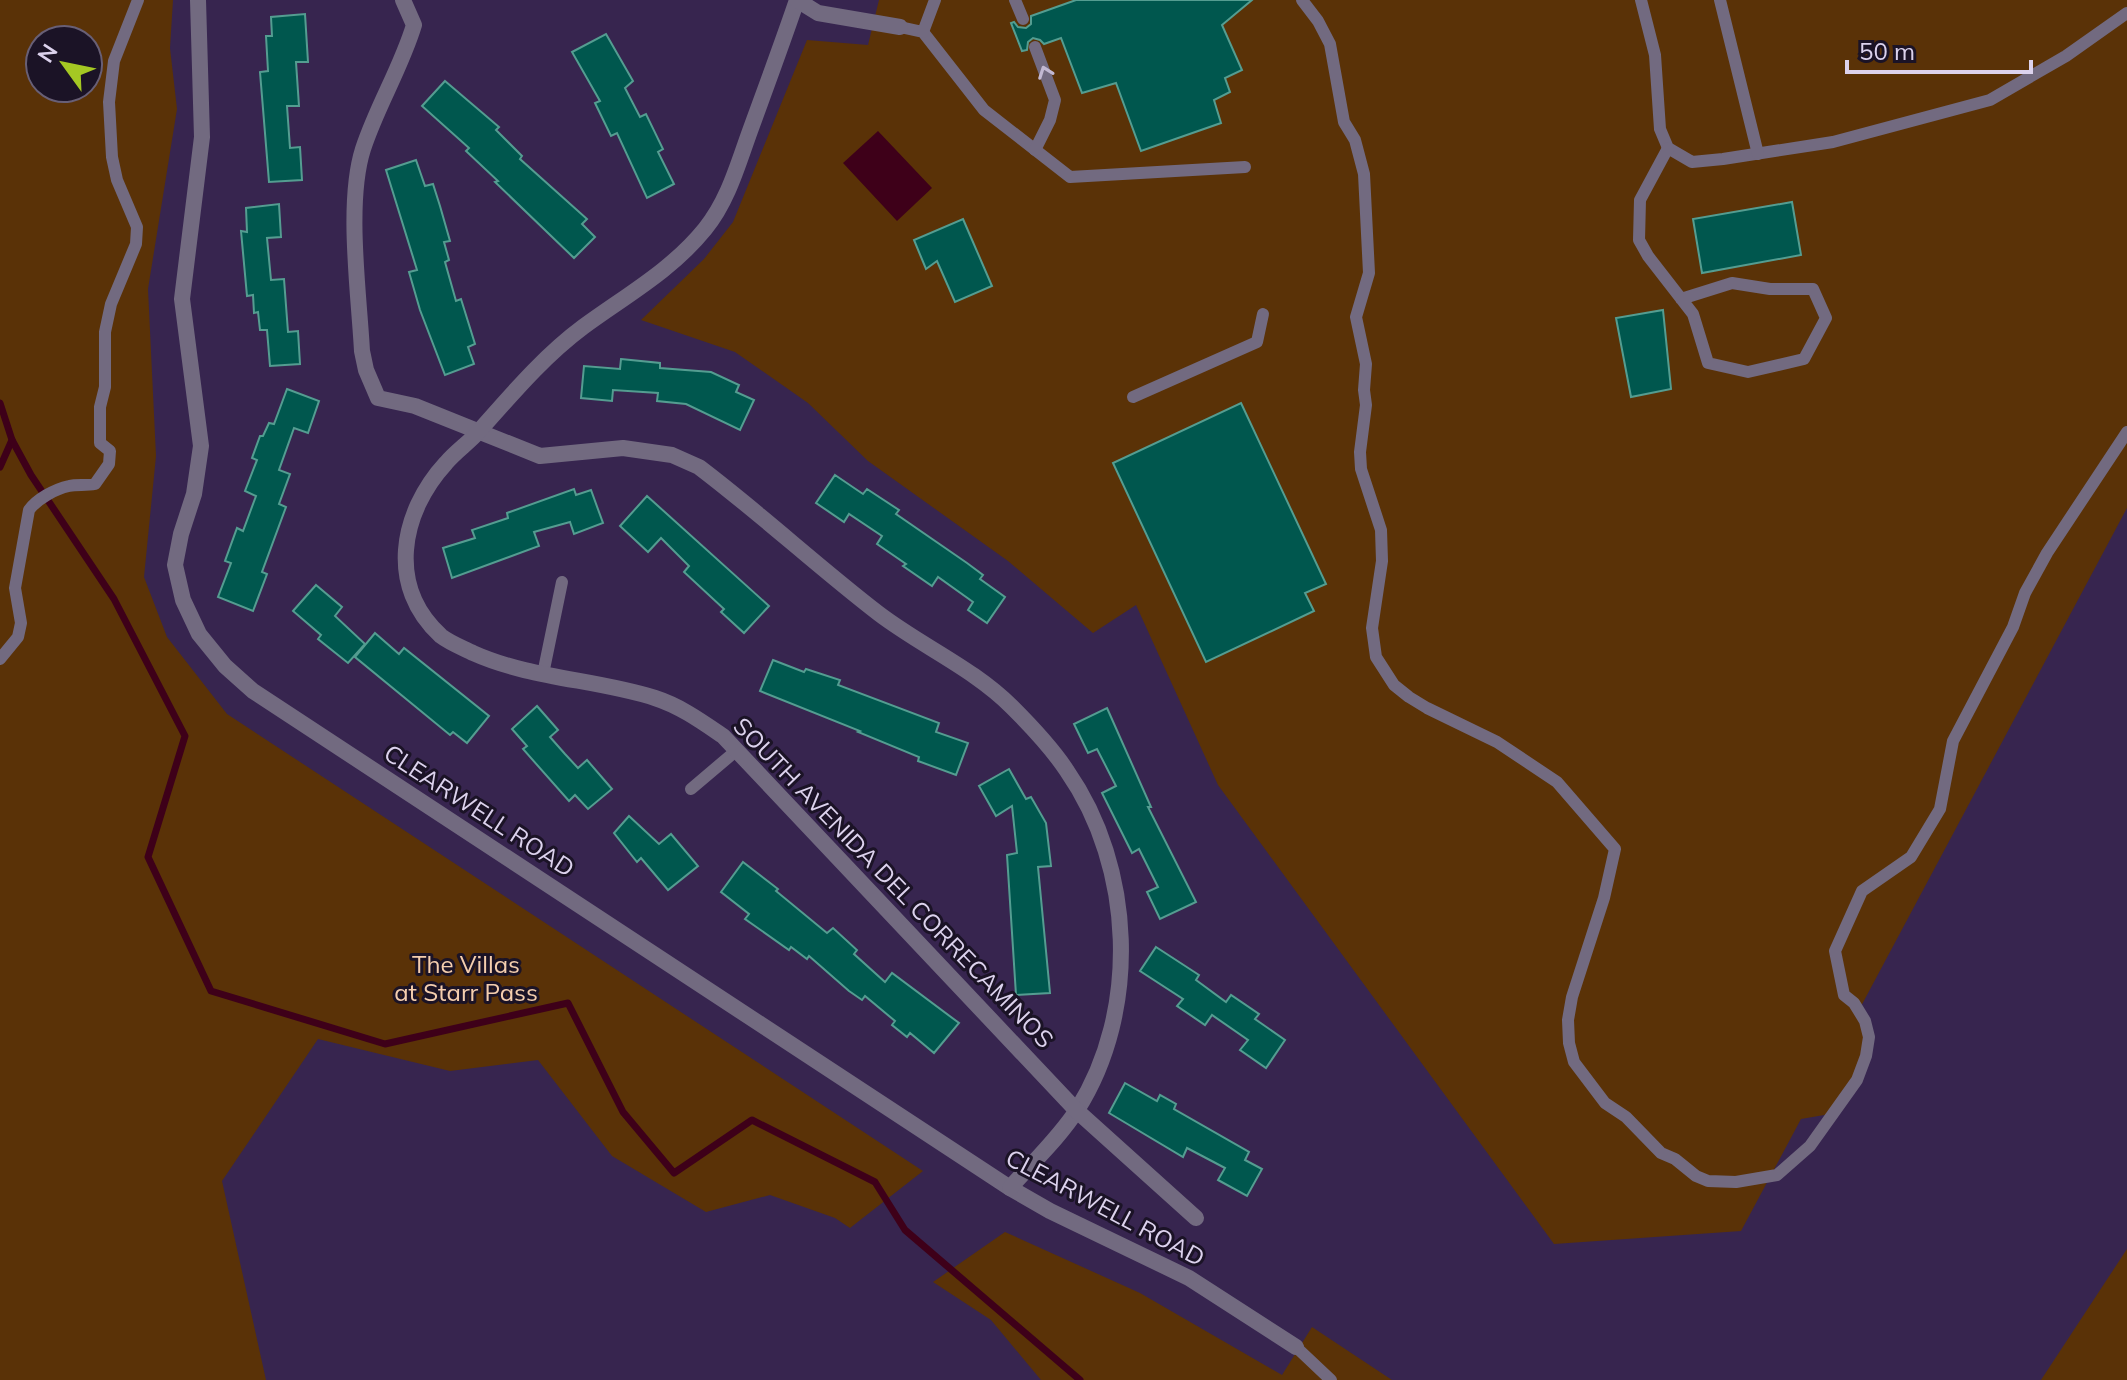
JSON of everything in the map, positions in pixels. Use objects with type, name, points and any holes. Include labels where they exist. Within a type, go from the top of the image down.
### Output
[{"type":"street","name":"CLEARWELL ROAD","points":[[198,0],[202,137],[182,299],[201,446],[194,494],[175,565],[183,600],[199,634],[225,666],[253,691],[1010,1188],[1050,1211],[1189,1278],[1296,1347]]},
{"type":"street","points":[[403,0],[414,25],[405,55],[362,152],[354,207],[362,351],[378,398],[415,406],[540,456],[623,448],[672,455],[699,467],[882,616],[968,671],[1010,705],[1068,771],[1097,826],[1115,878],[1120,919],[1122,957],[1117,1004],[1104,1054],[1076,1110],[1010,1188]]},
{"type":"street","points":[[797,0],[818,13],[900,27]]},
{"type":"street","name":"SOUTH AVENIDA DEL CORRECAMINOS","points":[[797,0],[730,186],[705,229],[668,266],[551,353],[478,433],[444,464],[410,522],[405,545],[409,584],[418,604],[442,636],[500,665],[655,698],[687,711],[723,736],[1076,1110],[1196,1218]]},
{"type":"lane","points":[[0,659],[18,637],[21,623],[15,588],[29,510],[45,497],[70,485],[82,487],[95,484],[109,464],[110,451],[100,443],[100,407],[105,387],[105,332],[111,304],[136,244],[137,227],[117,180],[112,157],[109,102],[114,61],[138,0]]},
{"type":"lane","points":[[923,32],[935,0]]},
{"type":"lane","points":[[1015,0],[1023,19]]},
{"type":"lane","points":[[1302,0],[1330,44],[1344,122],[1355,140],[1364,174],[1369,273],[1356,317],[1366,364],[1361,469],[1381,530],[1382,561],[1372,628],[1376,657],[1394,685],[1409,697],[1490,738],[1557,782],[1615,849],[1604,898],[1572,997],[1568,1020],[1569,1043],[1574,1062],[1605,1103],[1626,1117],[1661,1153],[1675,1159],[1696,1176],[1708,1181],[1736,1182],[1777,1175],[1810,1146],[1822,1125],[1857,1080],[1869,1037],[1860,1012],[1844,995],[1835,951],[1862,891],[1911,857],[1940,809],[1953,741],[2013,627],[2025,593],[2047,553],[2127,432]]},
{"type":"lane","points":[[1641,0],[1655,55],[1660,129],[1668,148],[1692,162],[1833,142],[1990,100],[2066,56],[2127,13]]},
{"type":"lane","points":[[1720,0],[1758,154]]},
{"type":"lane","points":[[900,27],[923,32],[984,110],[1070,177],[1245,167]]},
{"type":"lane","points":[[1035,47],[1055,100],[1050,120],[1035,150]]},
{"type":"lane","points":[[1668,148],[1640,200],[1639,240],[1648,256],[1681,299],[1693,314],[1708,363],[1748,372],[1804,359],[1826,318],[1813,289],[1770,289],[1732,283],[1681,299]]},
{"type":"lane","points":[[1133,397],[1257,342],[1263,314]]},
{"type":"lane","points":[[543,674],[562,582]]},
{"type":"lane","points":[[691,789],[737,750]]},
{"type":"lane","points":[[1296,1347],[1331,1380]]},
{"type":"green space","name":"The Villas at Starr Pass","points":[[0,0],[173,0],[170,48],[177,109],[148,289],[156,456],[144,577],[167,637],[227,714],[923,1171],[850,1228],[835,1218],[770,1195],[706,1212],[612,1156],[538,1060],[450,1071],[318,1039],[222,1181],[266,1380],[0,1380]]},
{"type":"green space","points":[[879,0],[2127,0],[2127,508],[1859,1010],[1866,1056],[1830,1114],[1801,1119],[1741,1231],[1554,1244],[1218,785],[1136,605],[1093,633],[1008,561],[868,461],[808,403],[735,352],[641,320],[704,259],[733,222],[807,40],[868,45]]},
{"type":"green space","points":[[1005,1232],[1140,1293],[1282,1375],[1312,1327],[1392,1380],[1041,1380],[991,1320],[933,1282]]},
{"type":"green space","points":[[2127,1249],[2127,1380],[2041,1380]]},
{"type":"shaded area","points":[[878,131],[932,188],[897,221],[843,163]]},
{"type":"building","points":[[1076,0],[1252,0],[1222,25],[1242,70],[1225,78],[1230,92],[1214,100],[1221,123],[1141,151],[1116,83],[1082,93],[1061,38],[1044,44],[1033,38],[1028,42],[1027,50],[1022,51],[1011,23],[1026,28],[1031,24],[1031,16]]},
{"type":"building","points":[[305,14],[308,62],[296,62],[299,106],[287,106],[290,148],[300,147],[302,180],[269,182],[260,72],[268,71],[266,36],[272,36],[271,17]]},
{"type":"building","points":[[606,34],[633,81],[625,88],[640,117],[646,114],[663,149],[658,152],[674,184],[647,198],[617,133],[611,136],[595,103],[600,101],[572,52]]},
{"type":"building","points":[[445,81],[499,127],[496,130],[522,156],[520,159],[587,219],[582,224],[595,237],[574,258],[495,182],[498,181],[466,151],[469,148],[422,106]]},
{"type":"building","points":[[416,160],[425,186],[433,184],[450,241],[444,242],[449,260],[445,262],[456,301],[461,299],[475,344],[468,347],[474,364],[445,375],[409,272],[417,270],[386,170]]},
{"type":"building","points":[[1792,202],[1801,255],[1702,273],[1693,219]]},
{"type":"building","points":[[279,204],[281,237],[267,238],[271,280],[284,279],[288,332],[298,331],[300,364],[270,366],[267,330],[260,330],[258,312],[254,313],[253,295],[247,296],[241,231],[247,232],[246,208]]},
{"type":"building","points":[[963,219],[992,286],[955,302],[937,261],[926,269],[914,240]]},
{"type":"building","points":[[1663,310],[1671,389],[1631,397],[1616,318]]},
{"type":"building","points":[[621,359],[660,363],[660,368],[711,372],[739,385],[736,392],[754,400],[740,430],[686,404],[657,401],[658,393],[613,390],[612,401],[581,398],[584,366],[620,369]]},
{"type":"building","points":[[287,389],[319,401],[308,433],[294,428],[279,470],[290,474],[279,504],[286,507],[262,572],[267,574],[253,611],[218,597],[231,563],[225,561],[237,528],[243,531],[256,496],[245,491],[257,460],[252,458],[260,436],[263,436],[269,423],[274,424]]},
{"type":"building","points":[[1241,403],[1326,584],[1305,593],[1314,611],[1206,662],[1113,463]]},
{"type":"building","points":[[835,475],[863,494],[867,489],[899,510],[896,514],[983,575],[980,579],[1005,597],[987,623],[968,610],[973,602],[938,577],[932,586],[903,566],[906,564],[877,544],[882,536],[849,514],[844,522],[816,503]]},
{"type":"building","points":[[574,489],[576,495],[591,490],[603,523],[574,534],[570,522],[534,532],[539,546],[452,578],[443,548],[475,538],[472,530],[508,518],[507,513]]},
{"type":"building","points":[[647,496],[769,606],[744,633],[721,612],[724,609],[684,572],[689,566],[661,538],[648,552],[620,526]]},
{"type":"building","points":[[316,585],[342,607],[335,616],[365,644],[348,663],[318,639],[321,635],[293,611]]},
{"type":"building","points":[[375,633],[399,654],[404,648],[489,716],[467,743],[453,732],[450,735],[355,657]]},
{"type":"building","points":[[773,660],[804,672],[806,669],[840,680],[838,685],[939,723],[936,732],[968,743],[956,775],[918,761],[919,757],[860,731],[760,691]]},
{"type":"building","points":[[537,706],[558,730],[550,737],[565,754],[578,768],[587,760],[612,789],[588,809],[575,795],[569,801],[523,749],[527,746],[512,729]]},
{"type":"building","points":[[1107,708],[1151,807],[1148,807],[1196,902],[1160,919],[1147,892],[1158,887],[1139,849],[1132,853],[1102,793],[1116,786],[1097,749],[1088,753],[1074,724]]},
{"type":"building","points":[[1009,769],[1026,799],[1031,797],[1046,823],[1051,866],[1038,867],[1050,993],[1016,995],[1007,855],[1017,853],[1012,806],[996,816],[979,786]]},
{"type":"building","points":[[629,816],[659,844],[671,834],[698,866],[668,890],[641,858],[637,862],[614,833]]},
{"type":"building","points":[[743,862],[827,933],[833,928],[857,950],[854,954],[885,982],[892,973],[959,1023],[934,1053],[910,1033],[907,1037],[892,1025],[895,1021],[865,996],[862,1000],[849,991],[809,956],[807,959],[791,947],[789,950],[745,919],[749,914],[721,892]]},
{"type":"building","points":[[1156,947],[1199,975],[1196,980],[1226,1002],[1231,995],[1259,1014],[1255,1019],[1285,1040],[1266,1068],[1240,1050],[1248,1040],[1212,1015],[1205,1025],[1177,1006],[1183,999],[1140,971]]},
{"type":"building","points":[[1125,1083],[1157,1101],[1160,1095],[1176,1104],[1174,1109],[1249,1152],[1245,1160],[1262,1169],[1247,1196],[1218,1180],[1225,1168],[1187,1148],[1183,1157],[1109,1113]]},
{"type":"waterway","points":[[0,403],[12,440],[0,467]]},
{"type":"waterway","points":[[12,440],[31,475],[114,599],[185,736],[148,857],[211,991],[385,1044],[568,1003],[623,1112],[674,1173],[752,1120],[875,1182],[905,1230],[1080,1380]]}]
